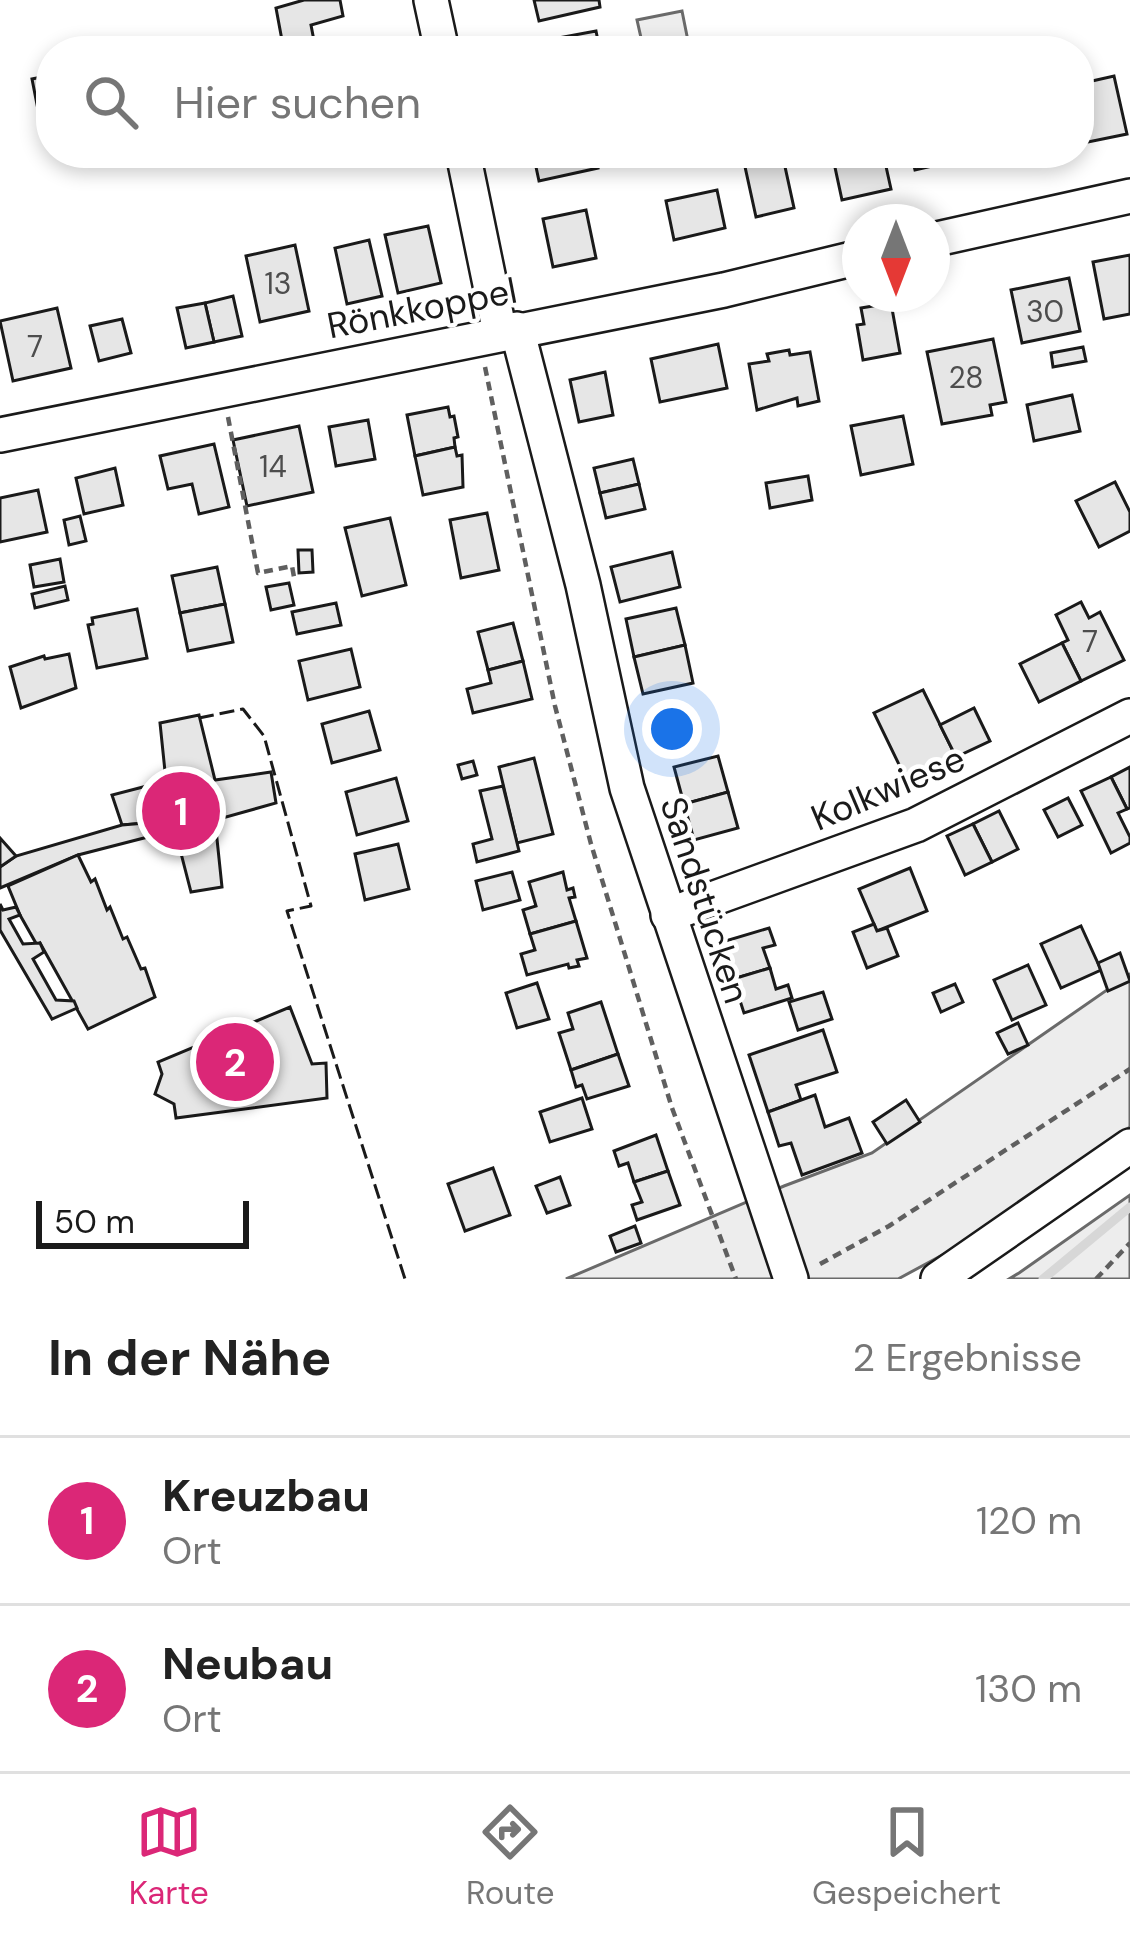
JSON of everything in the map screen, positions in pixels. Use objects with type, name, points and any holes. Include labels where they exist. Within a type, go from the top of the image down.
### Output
[{"type":"street","points":[[431,0],[439,36]]},
{"type":"street","name":"Sandstücken","points":[[467,168],[498,333],[583,585],[627,788],[668,915],[802,1274]]},
{"type":"street","points":[[950,236],[1130,196]]},
{"type":"street","name":"Rönkkoppel","points":[[0,435],[724,290],[842,261]]},
{"type":"street","name":"Kolkwiese","points":[[668,915],[916,826],[1130,716]]},
{"type":"street","points":[[938,1279],[1130,1146]]},
{"type":"path","points":[[498,333],[555,706],[591,844],[672,1108],[736,1279]]},
{"type":"path","points":[[223,388],[258,573],[292,566],[294,577]]},
{"type":"path","points":[[802,1274],[889,1226],[1130,1069]]},
{"type":"path","points":[[1096,1279],[1130,1243]]},
{"type":"shaded area","points":[[682,11],[687,36],[641,36],[637,20]]},
{"type":"shaded area","points":[[1130,974],[1130,1127],[985,1232],[898,1279],[566,1279],[872,1153]]},
{"type":"shaded area","points":[[1130,1195],[1130,1279],[1009,1279],[1019,1273]]},
{"type":"building","points":[[304,0],[340,0],[343,16],[311,25],[313,36],[281,36],[276,8]]},
{"type":"building","points":[[534,0],[599,0],[600,7],[539,21]]},
{"type":"building","points":[[1114,76],[1127,134],[1094,141],[1094,81]]},
{"type":"building","points":[[536,168],[598,168],[539,181]]},
{"type":"building","points":[[745,168],[785,168],[794,208],[756,217]]},
{"type":"building","points":[[835,168],[886,168],[891,189],[842,200]]},
{"type":"building","points":[[717,190],[725,228],[674,240],[666,201]]},
{"type":"building","points":[[586,210],[596,258],[553,267],[543,219]]},
{"type":"building","points":[[428,226],[441,283],[398,293],[385,235]]},
{"type":"building","points":[[369,240],[382,296],[347,304],[335,248]]},
{"type":"building","points":[[295,245],[309,311],[260,322],[246,256]]},
{"type":"building","points":[[1130,255],[1130,314],[1104,319],[1093,262]]},
{"type":"building","points":[[1069,278],[1080,331],[1022,343],[1011,290]]},
{"type":"building","points":[[233,296],[242,336],[214,342],[205,303]]},
{"type":"building","points":[[205,303],[214,342],[186,348],[177,308]]},
{"type":"building","points":[[57,308],[71,368],[13,381],[0,321]]},
{"type":"building","points":[[862,312],[893,312],[900,353],[863,360],[857,325],[864,324]]},
{"type":"building","points":[[122,319],[131,353],[99,361],[90,326]]},
{"type":"building","points":[[993,339],[1006,402],[990,405],[992,415],[942,424],[927,352]]},
{"type":"building","points":[[718,344],[727,388],[660,402],[651,359]]},
{"type":"building","points":[[1083,347],[1086,361],[1053,367],[1051,353]]},
{"type":"building","points":[[789,350],[790,355],[810,352],[819,401],[798,406],[797,398],[757,410],[749,364],[769,361],[767,354]]},
{"type":"building","points":[[605,372],[613,415],[579,422],[570,380]]},
{"type":"building","points":[[1072,395],[1080,431],[1034,441],[1027,405]]},
{"type":"building","points":[[448,407],[458,437],[455,447],[415,456],[407,415]]},
{"type":"building","points":[[903,416],[913,464],[861,475],[851,426]]},
{"type":"building","points":[[368,420],[375,459],[336,466],[329,427]]},
{"type":"building","points":[[299,426],[313,492],[247,506],[233,440]]},
{"type":"building","points":[[214,444],[229,507],[199,514],[192,484],[168,489],[160,456]]},
{"type":"building","points":[[455,447],[457,456],[462,455],[463,487],[423,495],[415,456]]},
{"type":"building","points":[[633,459],[639,484],[600,493],[594,468]]},
{"type":"building","points":[[115,468],[123,505],[84,514],[76,478]]},
{"type":"building","points":[[808,476],[812,500],[770,508],[766,483]]},
{"type":"building","points":[[1115,482],[1130,512],[1130,531],[1099,547],[1076,501]]},
{"type":"building","points":[[639,484],[645,509],[606,518],[600,493]]},
{"type":"building","points":[[38,490],[47,532],[0,542],[0,498]]},
{"type":"building","points":[[487,513],[499,570],[461,578],[450,520]]},
{"type":"building","points":[[80,516],[86,541],[69,545],[64,520]]},
{"type":"building","points":[[390,518],[406,585],[362,596],[345,528]]},
{"type":"building","points":[[298,550],[312,550],[313,572],[299,573]]},
{"type":"building","points":[[672,552],[680,587],[620,602],[611,567]]},
{"type":"building","points":[[60,559],[64,582],[34,587],[30,565]]},
{"type":"building","points":[[217,567],[225,604],[180,613],[172,576]]},
{"type":"building","points":[[289,583],[294,605],[271,610],[266,587]]},
{"type":"building","points":[[65,586],[68,600],[35,608],[32,594]]},
{"type":"building","points":[[1081,602],[1089,618],[1100,612],[1124,660],[1081,681],[1062,643],[1068,640],[1056,615]]},
{"type":"building","points":[[336,603],[341,625],[297,634],[292,612]]},
{"type":"building","points":[[225,604],[233,642],[188,651],[180,613]]},
{"type":"building","points":[[676,608],[685,645],[634,657],[626,619]]},
{"type":"building","points":[[137,609],[147,658],[97,668],[88,625],[93,624],[92,618]]},
{"type":"building","points":[[513,623],[523,661],[488,670],[478,632]]},
{"type":"building","points":[[1062,643],[1081,681],[1039,702],[1020,664]]},
{"type":"building","points":[[685,645],[693,683],[643,694],[634,657]]},
{"type":"building","points":[[351,649],[360,687],[308,700],[299,661]]},
{"type":"building","points":[[69,654],[76,688],[21,708],[10,667]]},
{"type":"building","points":[[523,661],[532,699],[473,713],[467,689],[491,683],[488,670]]},
{"type":"building","points":[[923,690],[956,757],[907,781],[874,713]]},
{"type":"building","points":[[974,708],[990,741],[956,757],[940,725]]},
{"type":"building","points":[[369,711],[380,750],[332,763],[322,724]]},
{"type":"building","points":[[199,715],[215,780],[271,772],[276,803],[215,820],[222,887],[191,892],[169,821],[122,825],[112,795],[166,781],[160,723]]},
{"type":"building","points":[[718,756],[728,792],[684,804],[674,767]]},
{"type":"building","points":[[534,758],[553,834],[517,843],[499,767]]},
{"type":"building","points":[[473,761],[477,775],[462,779],[458,765]]},
{"type":"building","points":[[1130,767],[1130,808],[1127,809],[1111,777]]},
{"type":"building","points":[[1111,777],[1127,809],[1118,813],[1130,843],[1111,853],[1081,791]]},
{"type":"building","points":[[396,778],[408,821],[357,835],[346,792]]},
{"type":"building","points":[[503,786],[519,851],[477,862],[473,844],[492,839],[480,791]]},
{"type":"building","points":[[728,792],[738,828],[694,840],[684,804]]},
{"type":"building","points":[[1068,798],[1082,825],[1058,837],[1044,810]]},
{"type":"building","points":[[999,811],[1018,849],[992,862],[973,824]]},
{"type":"building","points":[[169,821],[175,830],[78,855],[0,888],[0,867],[16,856],[122,825]]},
{"type":"building","points":[[973,824],[992,862],[965,875],[947,836]]},
{"type":"building","points":[[0,838],[16,856],[0,867]]},
{"type":"building","points":[[398,844],[409,889],[365,900],[355,854]]},
{"type":"building","points":[[78,855],[91,882],[95,879],[107,910],[110,907],[123,939],[127,937],[141,969],[145,968],[155,997],[88,1029],[20,915],[8,886]]},
{"type":"building","points":[[910,868],[927,911],[877,931],[859,889]]},
{"type":"building","points":[[512,872],[520,900],[483,910],[476,881]]},
{"type":"building","points":[[563,872],[567,890],[573,888],[575,897],[569,898],[576,921],[530,934],[523,910],[536,906],[529,882]]},
{"type":"building","points":[[0,904],[3,910],[16,907],[20,915],[9,919],[23,944],[40,943],[44,952],[33,959],[56,1000],[74,1001],[77,1008],[52,1019],[0,930]]},
{"type":"building","points":[[576,921],[587,958],[577,960],[579,966],[569,968],[568,964],[527,975],[521,954],[535,950],[530,934]]},
{"type":"building","points":[[874,924],[877,931],[887,928],[898,956],[867,968],[853,932]]},
{"type":"building","points":[[1081,926],[1101,970],[1061,988],[1041,944]]},
{"type":"building","points":[[769,928],[775,945],[763,948],[770,968],[733,979],[722,942]]},
{"type":"building","points":[[1120,953],[1130,981],[1108,991],[1098,963]]},
{"type":"building","points":[[1028,965],[1046,1005],[1012,1020],[994,980]]},
{"type":"building","points":[[770,968],[776,989],[788,985],[792,998],[744,1013],[733,979]]},
{"type":"building","points":[[537,983],[549,1019],[517,1028],[506,993]]},
{"type":"building","points":[[955,984],[963,1002],[941,1012],[933,993]]},
{"type":"building","points":[[823,992],[832,1019],[798,1030],[789,1002]]},
{"type":"building","points":[[601,1002],[618,1054],[571,1070],[559,1033],[573,1029],[568,1013]]},
{"type":"building","points":[[290,1007],[312,1064],[326,1063],[327,1098],[176,1118],[174,1104],[155,1094],[162,1074],[158,1062]]},
{"type":"building","points":[[1018,1023],[1028,1045],[1008,1054],[997,1033]]},
{"type":"building","points":[[823,1030],[837,1072],[796,1085],[801,1100],[768,1112],[749,1055]]},
{"type":"building","points":[[618,1054],[629,1086],[587,1099],[582,1085],[576,1087],[571,1070]]},
{"type":"building","points":[[815,1095],[825,1127],[849,1118],[862,1153],[802,1175],[791,1143],[779,1146],[768,1112]]},
{"type":"building","points":[[582,1098],[592,1129],[550,1142],[540,1112]]},
{"type":"building","points":[[906,1100],[920,1122],[887,1144],[873,1122]]},
{"type":"building","points":[[656,1135],[668,1171],[634,1182],[628,1163],[619,1166],[614,1151]]},
{"type":"building","points":[[493,1168],[510,1215],[465,1231],[448,1184]]},
{"type":"building","points":[[668,1171],[680,1205],[637,1220],[632,1205],[642,1202],[634,1182]]},
{"type":"building","points":[[560,1177],[570,1205],[547,1213],[536,1186]]},
{"type":"building","points":[[635,1226],[641,1243],[616,1252],[610,1236]]},
{"type":"waterway","points":[[1043,1279],[1130,1207]]},
{"type":"fence","points":[[199,718],[243,709],[264,736],[311,906],[287,911],[405,1279]]},
{"type":"place","name":"Kreuzbau","points":[[181,811]]},
{"type":"place","name":"Neubau","points":[[235,1062]]}]
